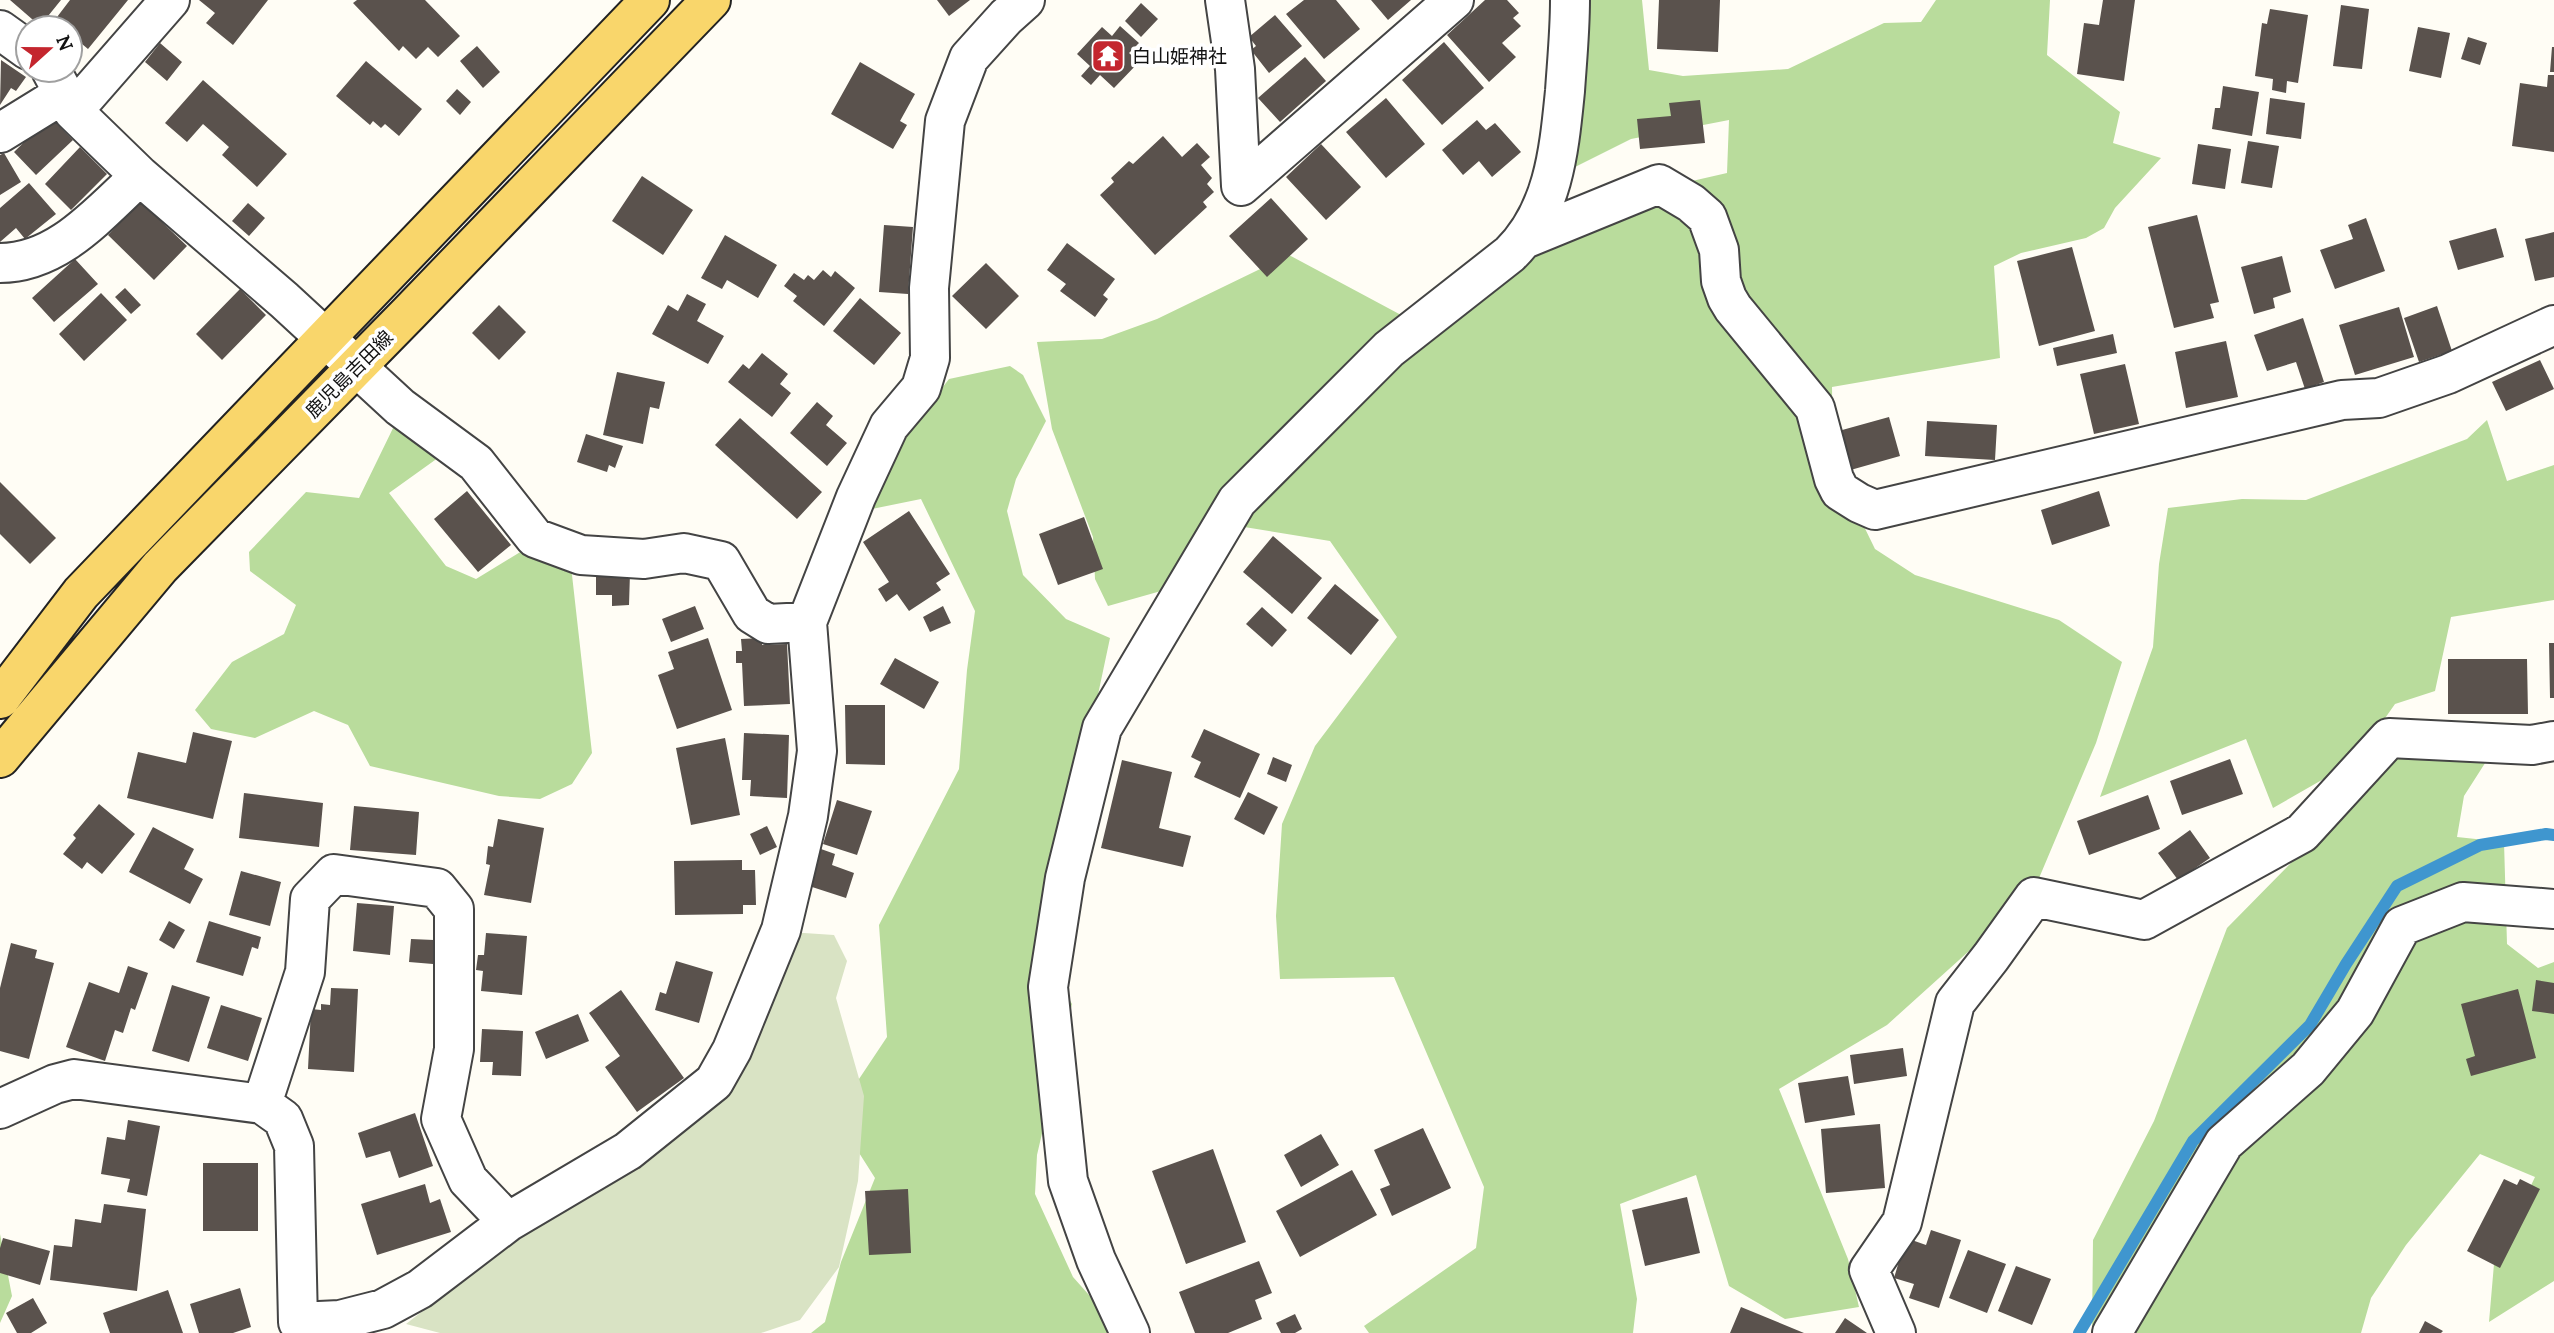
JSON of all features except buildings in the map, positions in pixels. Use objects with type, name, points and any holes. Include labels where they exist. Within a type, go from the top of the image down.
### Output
[{"type":"main road","points":[[0,699],[81,593],[650,0]]},
{"type":"main road","name":"鹿児島吉田線","points":[[0,758],[160,567],[711,0]]},
{"type":"street","points":[[0,133],[63,91],[170,0]]},
{"type":"street","points":[[0,1109],[55,1084],[74,1079],[262,1104],[282,1119],[294,1146],[298,1322],[340,1320],[383,1309],[420,1289],[508,1222],[628,1151],[714,1082],[732,1050],[781,930],[808,816],[817,751],[807,622],[856,497],[889,426],[920,388],[930,358],[929,288],[945,121],[969,58],[1025,0]]},
{"type":"street","points":[[1225,0],[1235,69],[1241,186],[1454,0]]},
{"type":"street","points":[[1130,1333],[1096,1260],[1068,1181],[1048,987],[1065,878],[1102,728],[1237,501],[1389,349],[1527,238],[1546,199],[1559,154],[1570,31],[1570,0]]},
{"type":"street","points":[[63,91],[140,176],[400,407],[476,463],[535,538],[581,555],[644,559],[684,553],[721,561],[752,614],[768,624],[807,622]]},
{"type":"street","points":[[0,263],[15,263],[66,243],[140,176]]},
{"type":"street","points":[[1527,238],[1659,184],[1691,203],[1707,217],[1715,233],[1721,281],[1733,308],[1815,408],[1821,422],[1830,467],[1840,491],[1875,510],[2342,400],[2379,398],[2448,374],[2554,325]]},
{"type":"street","points":[[1896,1333],[1869,1270],[1902,1222],[1955,1003],[2034,897],[2144,920],[2302,833],[2389,738],[2532,745],[2554,741]]},
{"type":"street","points":[[262,1104],[305,972],[310,899],[334,874],[437,888],[454,909],[454,1049],[441,1119],[468,1180],[508,1222]]},
{"type":"street","points":[[2112,1333],[2224,1143],[2316,1059],[2355,1012],[2402,926],[2463,902],[2554,909]]},
{"type":"green space","points":[[1571,0],[1642,0],[1649,70],[1683,76],[1788,69],[1884,23],[1921,22],[1936,0],[2050,0],[2047,55],[2120,112],[2113,143],[2161,158],[2115,208],[2104,228],[2086,238],[2021,253],[1994,266],[2000,358],[1832,387],[1833,463],[1875,549],[1915,575],[2059,620],[2122,662],[2096,743],[2034,890],[1996,916],[1979,942],[1887,1025],[1779,1089],[1848,1259],[1859,1307],[1785,1319],[1729,1286],[1696,1175],[1620,1204],[1637,1299],[1633,1333],[1369,1333],[1364,1326],[1476,1248],[1484,1187],[1394,977],[1280,979],[1276,916],[1282,824],[1315,746],[1397,637],[1330,541],[1232,525],[1161,591],[1108,606],[1095,579],[1093,537],[1052,429],[1037,342],[1102,339],[1157,319],[1289,255],[1416,323],[1596,203],[1727,173],[1729,120],[1631,139],[1549,180]]},
{"type":"green space","points":[[1010,366],[1023,375],[1046,421],[1016,479],[1007,511],[1023,575],[1066,619],[1110,638],[1043,954],[1072,1004],[1037,1155],[1035,1194],[1073,1277],[1113,1322],[1111,1333],[811,1333],[825,1322],[841,1262],[875,1178],[835,1115],[887,1037],[879,925],[959,769],[975,611],[921,499],[862,511],[880,469],[949,379]]},
{"type":"green space","points":[[2487,420],[2507,481],[2554,465],[2554,600],[2451,617],[2435,691],[2395,704],[2355,761],[2273,808],[2246,739],[2100,797],[2153,647],[2159,564],[2168,508],[2242,499],[2306,500],[2467,439]]},
{"type":"green space","points":[[396,422],[449,450],[389,493],[446,566],[476,579],[522,551],[571,566],[592,753],[572,784],[540,799],[499,796],[370,766],[348,725],[314,711],[255,738],[211,729],[195,710],[232,662],[284,634],[296,605],[250,571],[249,552],[306,492],[359,498]]},
{"type":"green space","points":[[2496,746],[2464,796],[2457,837],[2504,842],[2507,944],[2538,968],[2554,962],[2554,1281],[2489,1322],[2494,1264],[2535,1177],[2480,1154],[2406,1245],[2371,1298],[2361,1333],[2092,1333],[2093,1240],[2154,1121],[2227,928],[2337,816],[2395,747]]},
{"type":"green space","points":[[789,932],[834,935],[847,961],[836,998],[864,1096],[858,1181],[839,1267],[800,1320],[761,1333],[440,1333],[406,1324],[488,1260],[567,1204],[653,1156],[685,1129]]},
{"type":"green space","points":[[0,1234],[12,1296],[0,1323]]},
{"type":"waterway","points":[[2079,1333],[2193,1141],[2310,1025],[2397,886],[2480,845],[2554,835]]},
{"type":"place","name":"白山姫神社","points":[[1108,56]]}]
